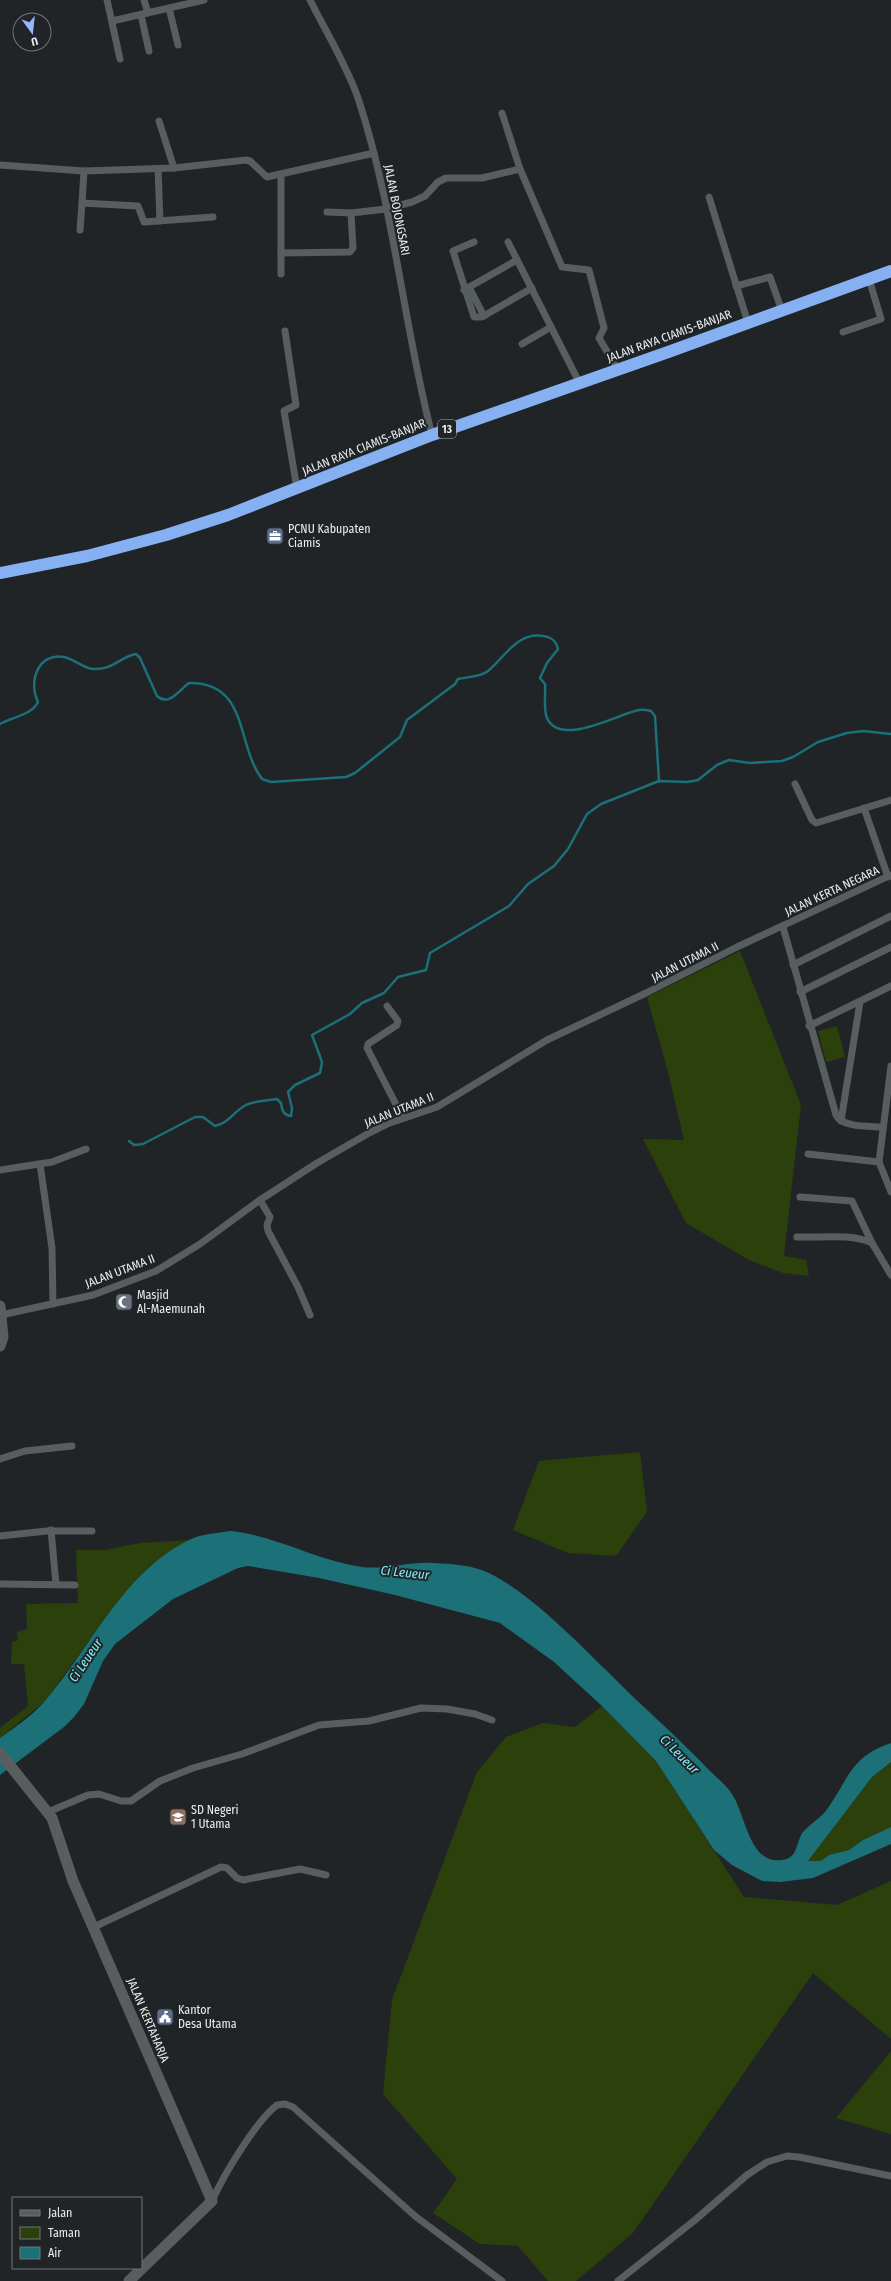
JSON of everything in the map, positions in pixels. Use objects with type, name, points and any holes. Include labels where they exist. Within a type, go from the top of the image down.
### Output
[{"type":"highway","name":"JALAN RAYA CIAMIS-BANJAR","points":[[0,573],[88,556],[166,535],[228,515],[432,435],[579,382],[618,370],[891,271]]},
{"type":"street","points":[[107,0],[120,59]]},
{"type":"street","points":[[144,0],[144,14],[149,51]]},
{"type":"street","points":[[112,21],[169,8],[179,3],[204,0]]},
{"type":"street","name":"JALAN BOJONGSARI","points":[[310,0],[351,82],[374,153],[432,435]]},
{"type":"street","points":[[169,8],[178,45]]},
{"type":"street","points":[[502,113],[520,169],[562,266],[589,271],[604,328],[598,338],[618,370]]},
{"type":"street","points":[[159,121],[174,168]]},
{"type":"street","points":[[0,165],[84,172],[174,168],[246,160],[250,161],[265,176],[281,174],[374,153]]},
{"type":"street","points":[[158,169],[160,221]]},
{"type":"street","points":[[327,212],[351,213],[386,209],[419,199],[430,192],[438,182],[446,178],[485,177],[520,169]]},
{"type":"street","points":[[80,230],[84,172]]},
{"type":"street","points":[[281,174],[281,274]]},
{"type":"street","points":[[709,197],[748,323]]},
{"type":"street","points":[[82,203],[138,206],[144,222],[213,217]]},
{"type":"street","points":[[281,253],[350,252],[353,248],[351,213]]},
{"type":"street","points":[[474,242],[453,250],[467,288],[484,316],[532,288]]},
{"type":"street","points":[[508,242],[579,382]]},
{"type":"street","points":[[467,288],[517,260]]},
{"type":"street","points":[[736,286],[770,277],[782,311]]},
{"type":"street","points":[[843,332],[880,319],[869,279]]},
{"type":"street","points":[[522,344],[551,327]]},
{"type":"street","points":[[285,331],[296,405],[284,411],[297,489]]},
{"type":"street","points":[[795,784],[812,820],[816,823],[891,800]]},
{"type":"street","points":[[864,808],[890,876]]},
{"type":"street","name":"JALAN KERTA NEGARA","points":[[783,927],[890,876]]},
{"type":"street","points":[[793,965],[891,916]]},
{"type":"street","points":[[783,927],[831,1104],[841,1121],[851,1124],[882,1127]]},
{"type":"street","name":"JALAN UTAMA II","points":[[1,1311],[53,1304],[103,1292],[156,1270],[200,1244],[261,1201],[363,1137],[403,1118],[437,1107],[547,1040],[783,927]]},
{"type":"street","points":[[800,992],[891,947]]},
{"type":"street","points":[[809,1026],[891,986]]},
{"type":"street","points":[[841,1121],[860,1002]]},
{"type":"street","points":[[387,1006],[398,1021],[397,1025],[368,1044],[367,1048],[403,1118]]},
{"type":"street","points":[[891,1066],[878,1162],[891,1192]]},
{"type":"street","points":[[0,1170],[40,1164],[86,1149]]},
{"type":"street","points":[[808,1154],[878,1162]]},
{"type":"street","points":[[40,1164],[52,1248],[53,1304]]},
{"type":"street","points":[[800,1197],[852,1201],[872,1243],[891,1275]]},
{"type":"street","points":[[261,1201],[270,1215],[268,1231],[298,1287],[310,1315]]},
{"type":"street","points":[[798,1237],[853,1238],[872,1243]]},
{"type":"street","points":[[0,1346],[3,1337],[1,1311]]},
{"type":"street","points":[[0,1459],[25,1451],[72,1446]]},
{"type":"street","points":[[51,1530],[56,1584]]},
{"type":"street","points":[[0,1536],[51,1530],[92,1531]]},
{"type":"street","points":[[0,1584],[75,1585]]},
{"type":"street","points":[[48,1812],[88,1795],[99,1794],[121,1801],[131,1801],[160,1781],[193,1768],[242,1754],[319,1725],[369,1721],[421,1708],[447,1708],[475,1714],[492,1720]]},
{"type":"street","name":"JALAN KERTAHARJA","points":[[0,1754],[48,1812],[74,1881],[212,2201]]},
{"type":"street","points":[[94,1927],[221,1867],[227,1868],[237,1878],[243,1880],[298,1870],[326,1875]]},
{"type":"street","points":[[142,2268],[212,2201],[219,2185],[259,2124],[277,2105],[288,2105],[312,2123],[414,2216],[502,2281]]},
{"type":"street","points":[[618,2281],[695,2220],[747,2175],[767,2162],[787,2156],[799,2157],[891,2176]]},
{"type":"street","points":[[129,2281],[141,2269]]},
{"type":"green space","points":[[740,951],[801,1105],[784,1256],[806,1260],[809,1276],[783,1273],[749,1260],[686,1223],[643,1139],[684,1140],[667,1068],[647,997]]},
{"type":"green space","points":[[837,1026],[845,1057],[826,1062],[818,1031]]},
{"type":"green space","points":[[640,1452],[647,1512],[616,1556],[568,1553],[513,1530],[539,1461]]},
{"type":"green space","points":[[189,1540],[151,1565],[121,1597],[45,1701],[0,1738],[0,1728],[28,1706],[24,1664],[11,1664],[12,1642],[18,1640],[17,1632],[27,1629],[26,1604],[78,1603],[76,1550],[106,1550],[140,1543]]},
{"type":"green space","points":[[602,1706],[656,1761],[744,1897],[837,1905],[891,1881],[891,2039],[813,1973],[633,2233],[576,2281],[548,2281],[518,2246],[480,2244],[433,2213],[457,2179],[383,2094],[392,2000],[477,1772],[506,1737],[543,1723],[575,1727]]},
{"type":"green space","points":[[891,1762],[891,1827],[863,1840],[849,1850],[830,1855],[821,1861],[808,1861],[872,1777]]},
{"type":"green space","points":[[891,2051],[891,2134],[836,2118]]},
{"type":"water","name":"Ci Leueur","points":[[230,1531],[263,1537],[345,1564],[370,1568],[416,1563],[455,1564],[482,1570],[505,1582],[536,1605],[566,1631],[724,1784],[737,1803],[755,1847],[762,1855],[771,1859],[782,1860],[791,1856],[796,1849],[800,1836],[825,1812],[851,1771],[858,1763],[866,1755],[891,1743],[891,1762],[872,1777],[808,1861],[821,1861],[829,1855],[849,1850],[863,1840],[891,1827],[891,1844],[813,1878],[780,1882],[762,1881],[732,1865],[714,1850],[656,1761],[602,1706],[554,1662],[500,1623],[395,1595],[319,1578],[248,1566],[238,1568],[173,1599],[115,1644],[103,1661],[84,1704],[74,1717],[64,1727],[0,1775],[0,1738],[29,1717],[44,1702],[126,1592],[165,1554],[194,1538]]},
{"type":"waterway","points":[[0,724],[27,713],[38,702],[35,694],[35,678],[42,664],[48,659],[64,657],[89,668],[100,669],[106,668],[136,654],[140,658],[157,696],[161,699],[170,699],[189,683],[208,685],[222,693],[232,704],[248,750],[262,779],[271,782],[346,777],[355,773],[400,737],[407,720],[455,684],[458,679],[478,676],[485,673],[519,642],[526,638],[543,636],[549,637],[553,640],[558,649],[547,663],[540,678],[545,684],[545,706],[547,718],[554,726],[564,730],[591,726],[639,710],[651,711],[655,716],[659,781]]},
{"type":"waterway","points":[[129,1141],[134,1145],[143,1144],[195,1117],[203,1117],[215,1126],[228,1120],[238,1110],[246,1105],[261,1101],[277,1099],[281,1103],[282,1110],[291,1116],[292,1108],[288,1092],[295,1085],[320,1073],[322,1062],[312,1035],[350,1014],[362,1003],[384,993],[398,977],[426,970],[430,953],[509,906],[528,884],[554,866],[568,849],[587,814],[601,804],[659,781],[687,782],[698,780],[717,765],[729,760],[750,763],[782,761],[793,757],[818,742],[847,733],[863,731],[891,734]]},
{"type":"place","name":"PCNU Kabupaten Ciamis","points":[[275,536]]},
{"type":"place","name":"Masjid Al-Maemunah","points":[[124,1302]]},
{"type":"place","name":"SD Negeri 1 Utama","points":[[178,1817]]},
{"type":"place","name":"Kantor Desa Utama","points":[[165,2017]]}]
